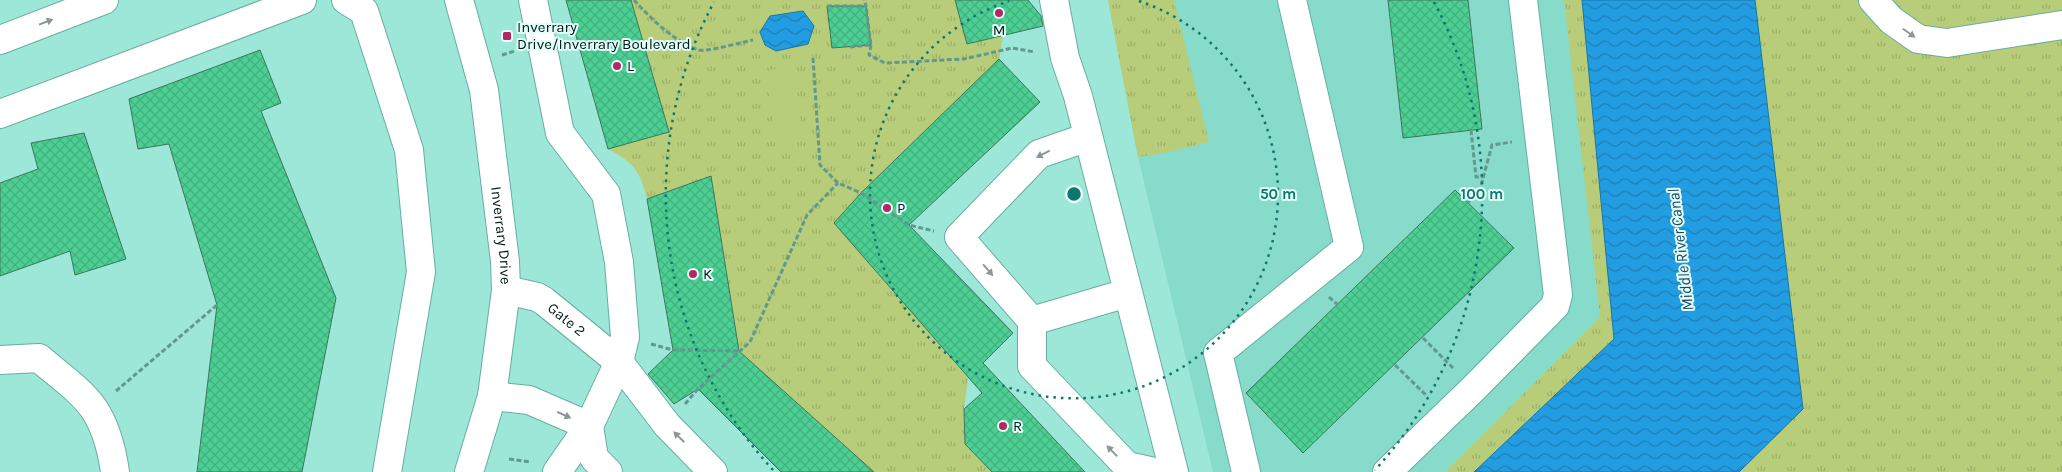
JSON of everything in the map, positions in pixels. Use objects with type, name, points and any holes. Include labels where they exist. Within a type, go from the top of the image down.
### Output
[{"type":"street","points":[[0,40],[104,0]]},
{"type":"street","points":[[0,114],[302,0]]},
{"type":"street","points":[[346,0],[364,11],[409,150],[421,272],[387,472]]},
{"type":"street","name":"Inverrary Drive","points":[[460,0],[484,90],[505,261],[506,290],[492,396],[469,472]]},
{"type":"street","points":[[532,0],[560,133],[606,194],[619,262],[622,349],[589,426],[557,472]]},
{"type":"street","points":[[1054,0],[1065,58],[1088,137],[1174,472]]},
{"type":"street","points":[[1246,472],[1218,353],[1350,247],[1292,0]]},
{"type":"street","points":[[1387,472],[1555,306],[1558,295],[1523,0]]},
{"type":"street","points":[[1873,0],[1891,20],[1918,39],[1937,42],[1947,43],[2062,25]]},
{"type":"street","points":[[1088,137],[1039,154],[959,237],[1032,321],[1032,366],[1127,466],[1154,472]]},
{"type":"street","name":"Gate 2","points":[[506,290],[537,297],[622,349],[667,425],[713,472]]},
{"type":"street","points":[[1032,321],[1127,293]]},
{"type":"street","points":[[0,360],[39,358],[78,392],[94,410],[112,449],[115,472]]},
{"type":"street","points":[[492,396],[529,400],[589,426]]},
{"type":"street","points":[[589,426],[594,458],[608,472]]},
{"type":"path","points":[[634,0],[650,17],[680,40],[700,50],[754,40]]},
{"type":"path","points":[[864,0],[871,45],[868,55],[885,63],[964,59],[1012,48],[1065,58]]},
{"type":"path","points":[[827,6],[866,6]]},
{"type":"path","points":[[850,47],[871,45]]},
{"type":"path","points":[[814,58],[820,165],[838,183],[861,193],[909,225],[959,237]]},
{"type":"path","points":[[1471,130],[1476,177],[1483,177]]},
{"type":"path","points":[[1468,202],[1479,193],[1492,145],[1540,138]]},
{"type":"path","points":[[667,425],[698,389],[750,342],[807,215],[838,183]]},
{"type":"path","points":[[94,410],[217,305]]},
{"type":"path","points":[[1424,338],[1473,389]]},
{"type":"path","points":[[622,349],[739,351]]},
{"type":"path","points":[[1395,365],[1446,415]]},
{"type":"shaded area","points":[[1108,0],[1582,0],[1614,339],[1474,472],[1213,472],[1138,157]]},
{"type":"green space","points":[[631,0],[955,0],[967,44],[1003,36],[999,59],[861,193],[834,223],[968,378],[964,409],[965,444],[992,472],[862,472],[867,466],[739,351],[711,176],[647,199],[642,181],[635,169],[608,149],[669,132]]},
{"type":"green space","points":[[1108,0],[1174,0],[1209,142],[1165,153],[1138,157]]},
{"type":"green space","points":[[1564,0],[1589,0],[1614,339],[1474,472],[1445,472],[1600,317]]},
{"type":"green space","points":[[1755,0],[2062,0],[2062,472],[1739,472],[1803,409]]},
{"type":"green space","points":[[794,66],[802,134],[777,141],[765,71]]},
{"type":"water","name":"Middle River Canal","points":[[1582,0],[1755,0],[1803,409],[1739,472],[1474,472],[1614,339]]},
{"type":"water","points":[[803,11],[814,26],[808,44],[776,51],[765,45],[760,32],[770,16]]},
{"type":"building","name":"L","points":[[566,0],[631,0],[669,132],[608,149]]},
{"type":"building","name":"M","points":[[955,0],[1028,0],[1041,16],[1043,26],[967,44]]},
{"type":"building","points":[[1388,0],[1468,0],[1482,129],[1403,138]]},
{"type":"building","points":[[827,6],[866,6],[871,45],[832,48]]},
{"type":"building","points":[[260,50],[281,103],[261,111],[336,298],[302,472],[197,472],[217,305],[169,144],[138,149],[129,99]]},
{"type":"building","name":"P","points":[[999,59],[1040,102],[909,225],[1013,333],[983,363],[1085,472],[992,472],[965,444],[964,409],[982,393],[834,223],[861,193]]},
{"type":"building","points":[[84,133],[126,259],[75,275],[70,251],[0,276],[0,183],[38,169],[31,143]]},
{"type":"building","name":"K","points":[[711,176],[739,351],[874,472],[781,472],[698,389],[674,404],[648,374],[673,350],[647,199]]},
{"type":"building","points":[[1455,190],[1514,248],[1303,453],[1246,393]]},
{"type":"place","name":"M","points":[[999,13]]},
{"type":"place","name":"Inverrary Drive/Inverrary Boulevard","points":[[507,36]]},
{"type":"place","name":"L","points":[[617,66]]},
{"type":"place","name":"P","points":[[887,208]]},
{"type":"place","name":"K","points":[[693,274]]},
{"type":"place","name":"R","points":[[1003,426]]}]
